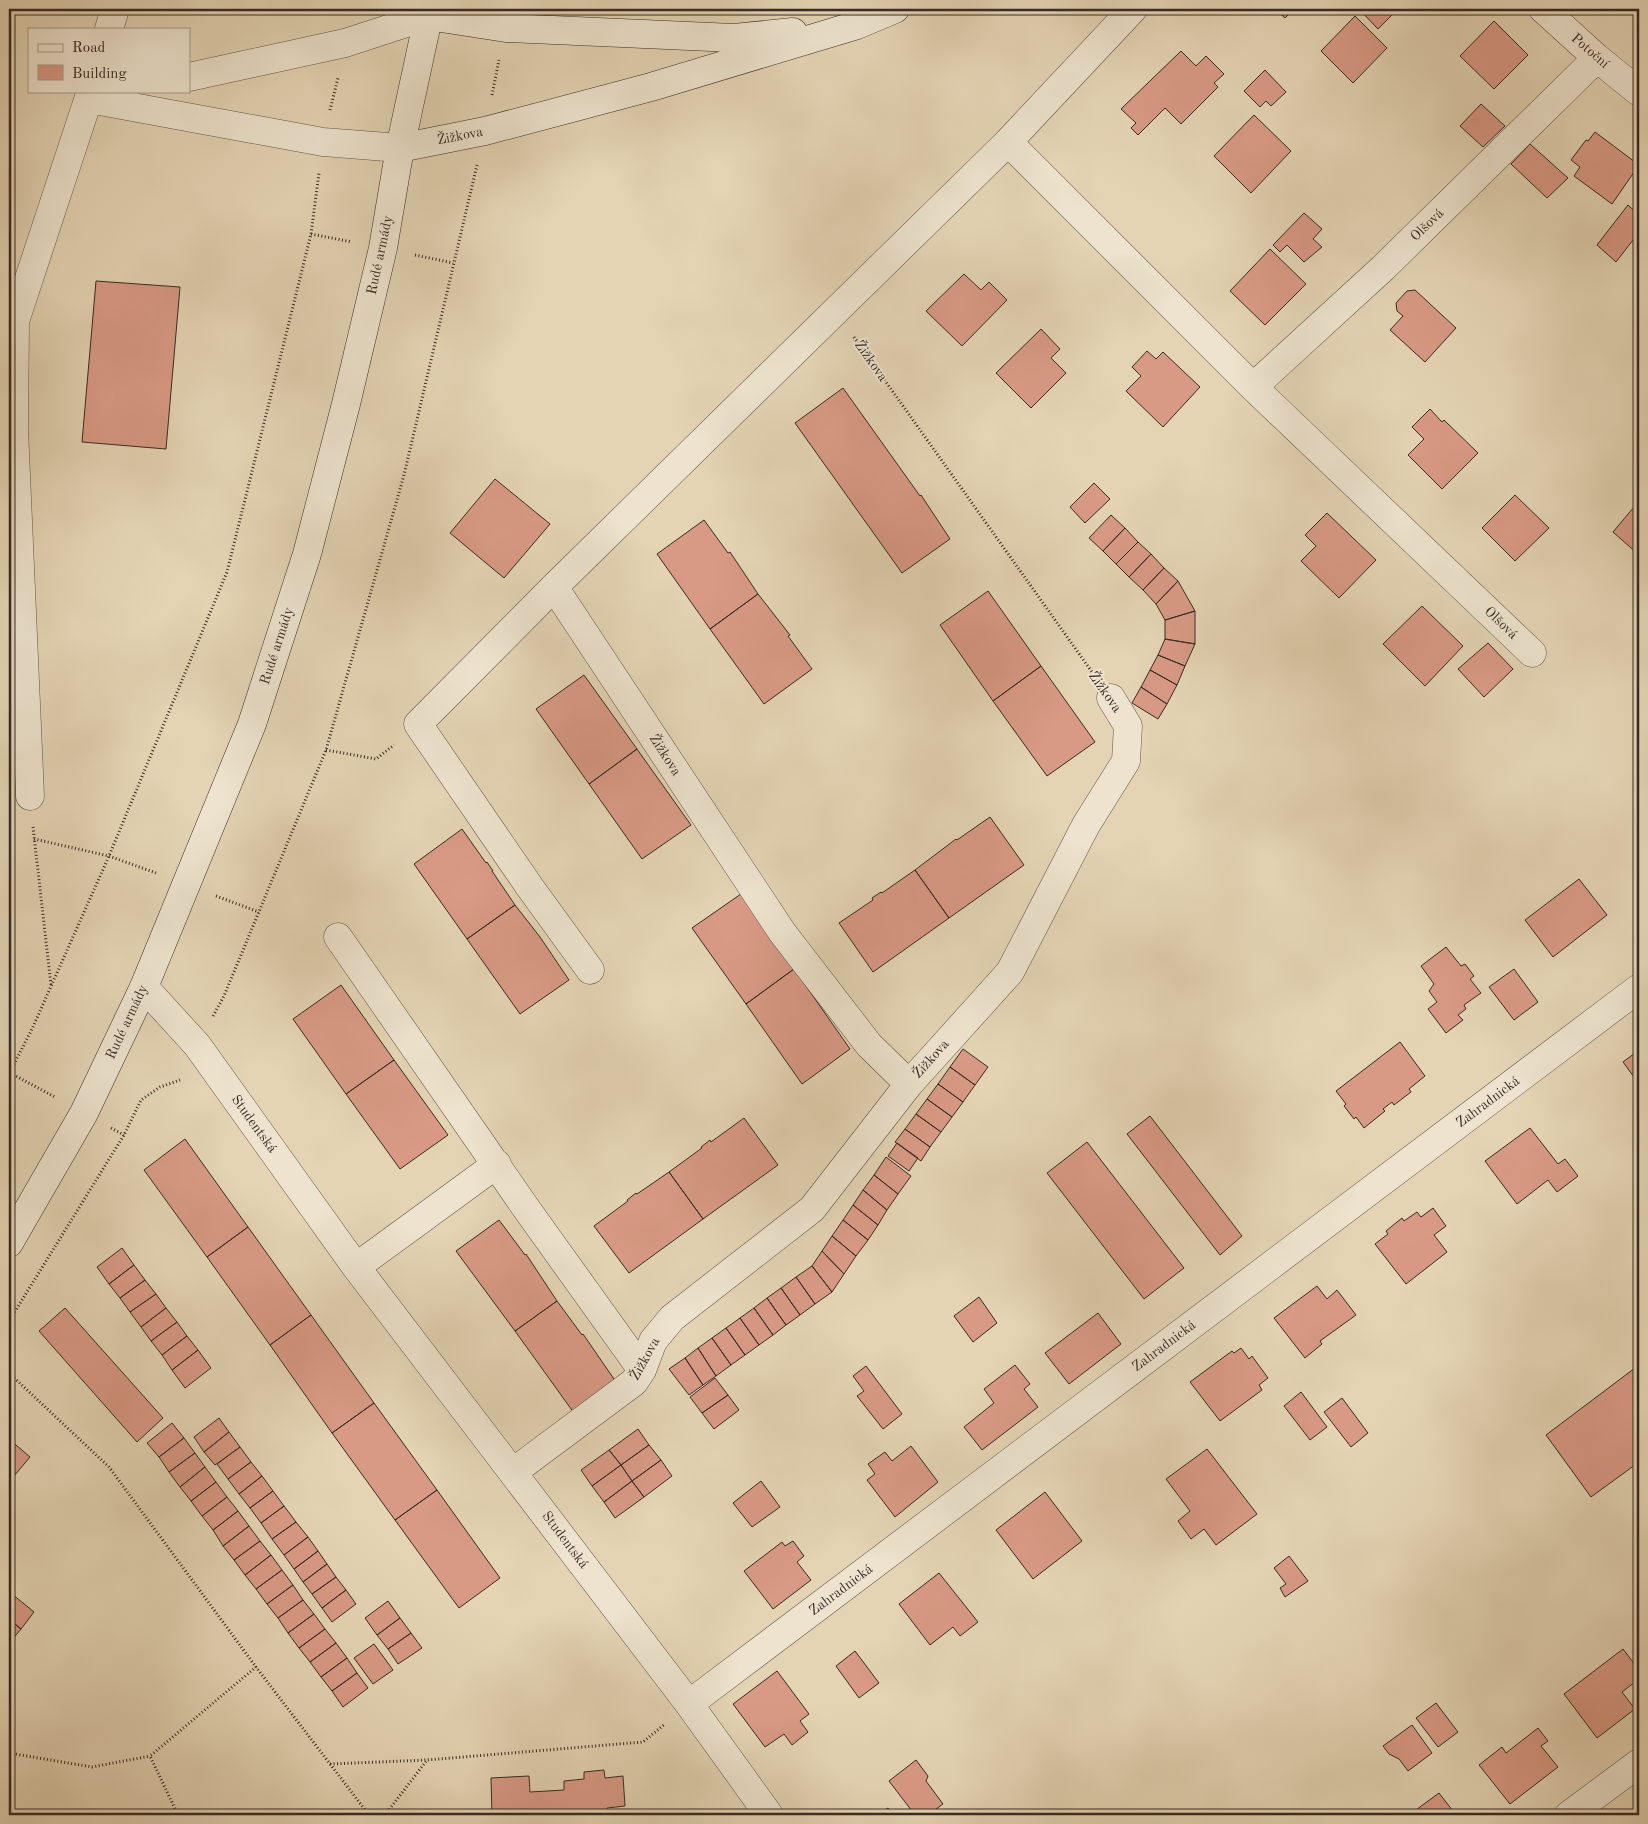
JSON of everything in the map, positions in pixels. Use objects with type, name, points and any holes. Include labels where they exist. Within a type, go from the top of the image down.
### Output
[{"type":"street","points":[[109,28],[115,9]]},
{"type":"street","name":"Žižkova","points":[[90,95],[323,142],[400,148],[485,131],[651,87],[857,25],[895,9]]},
{"type":"street","points":[[590,970],[529,886],[418,724],[554,587],[1008,142],[1133,9]]},
{"type":"street","name":"Potoční","points":[[1543,9],[1597,58],[1639,92]]},
{"type":"street","name":"Žižkova","points":[[190,77],[345,43],[429,12],[506,28],[734,38],[857,25]]},
{"type":"street","name":"Rudé armády","points":[[9,1243],[84,1113],[144,987],[252,724],[307,554],[346,404],[382,248],[400,148],[429,12]]},
{"type":"street","name":"Olšová","points":[[1253,387],[1383,268],[1597,58]]},
{"type":"street","points":[[30,796],[14,429],[15,320],[90,95],[116,92]]},
{"type":"street","name":"Olšová","points":[[1008,142],[1253,387],[1532,653]]},
{"type":"street","name":"Žižkova","points":[[554,587],[782,932],[869,1045],[909,1084]]},
{"type":"street","name":"Žižkova","points":[[514,1472],[634,1382],[642,1370],[653,1341],[672,1318],[812,1209],[909,1084],[1010,972],[1086,825],[1126,761],[1128,726],[1111,698]]},
{"type":"street","points":[[338,937],[642,1370]]},
{"type":"street","name":"Studentská","points":[[144,987],[197,1045],[356,1267],[689,1704],[769,1815]]},
{"type":"street","name":"Zahradnická","points":[[689,1704],[1639,988]]},
{"type":"street","points":[[356,1267],[497,1164]]},
{"type":"street","points":[[1568,1815],[1639,1763]]},
{"type":"path","points":[[197,1045],[224,996],[326,750],[404,476],[485,131],[506,28]]},
{"type":"path","points":[[9,1074],[32,1028],[109,856],[227,572],[311,234],[323,142],[345,43]]},
{"type":"path","name":"Žižkova","points":[[828,317],[849,331],[1111,698]]},
{"type":"path","points":[[326,750],[376,759],[418,724]]},
{"type":"path","points":[[30,796],[50,985]]},
{"type":"path","points":[[34,839],[109,856]]},
{"type":"path","points":[[9,1321],[124,1135],[141,1100],[160,1087],[180,1080]]},
{"type":"path","points":[[9,1373],[109,1467],[256,1667],[369,1815]]},
{"type":"path","points":[[9,1753],[92,1767],[150,1756],[256,1667]]},
{"type":"path","points":[[330,1764],[427,1760],[642,1742],[689,1704]]},
{"type":"path","points":[[150,1756],[178,1815]]},
{"type":"path","points":[[385,1815],[427,1760]]},
{"type":"building","points":[[1275,9],[1294,9],[1285,18]]},
{"type":"building","points":[[1359,9],[1398,9],[1378,29]]},
{"type":"building","points":[[1355,16],[1387,48],[1353,83],[1321,51]]},
{"type":"building","points":[[1494,21],[1528,55],[1494,89],[1460,56]]},
{"type":"building","points":[[1181,51],[1196,66],[1206,56],[1224,74],[1214,83],[1218,87],[1181,124],[1165,108],[1138,135],[1131,128],[1136,123],[1121,109]]},
{"type":"building","points":[[1265,70],[1286,92],[1271,106],[1266,101],[1260,107],[1244,91]]},
{"type":"building","points":[[1481,104],[1505,126],[1483,147],[1460,126]]},
{"type":"building","points":[[1254,115],[1291,151],[1251,193],[1214,156]]},
{"type":"building","points":[[1595,132],[1639,165],[1612,204],[1574,176],[1580,167],[1571,160],[1586,140],[1588,141]]},
{"type":"building","points":[[1530,144],[1568,178],[1547,198],[1511,164]]},
{"type":"building","points":[[1628,205],[1639,215],[1639,244],[1633,240],[1616,262],[1597,245]]},
{"type":"building","points":[[1304,213],[1322,229],[1313,239],[1322,247],[1304,262],[1287,245],[1280,252],[1273,245]]},
{"type":"building","points":[[1270,249],[1306,284],[1265,325],[1230,291]]},
{"type":"building","points":[[964,274],[981,290],[989,282],[1007,300],[962,346],[926,311]]},
{"type":"building","points":[[96,281],[180,287],[166,449],[82,442]]},
{"type":"building","points":[[1415,290],[1456,328],[1425,362],[1390,330],[1403,316],[1397,311],[1396,303],[1407,291]]},
{"type":"building","points":[[1041,329],[1060,349],[1051,358],[1066,373],[1031,408],[996,373]]},
{"type":"building","points":[[1147,351],[1156,359],[1163,352],[1200,387],[1163,427],[1126,391],[1141,376],[1132,367]]},
{"type":"building","points":[[843,388],[921,495],[950,539],[902,573],[795,423]]},
{"type":"building","points":[[1430,409],[1478,453],[1442,489],[1408,455],[1424,439],[1412,427]]},
{"type":"building","points":[[495,479],[550,524],[504,578],[450,533]]},
{"type":"building","points":[[1094,483],[1110,499],[1085,523],[1070,507]]},
{"type":"building","points":[[1515,495],[1549,528],[1515,561],[1482,528]]},
{"type":"building","points":[[1639,501],[1639,555],[1613,532]]},
{"type":"building","points":[[1327,513],[1376,560],[1339,598],[1301,561],[1316,546],[1305,535]]},
{"type":"building","points":[[1111,515],[1125,528],[1103,551],[1089,538]]},
{"type":"building","points":[[704,520],[728,553],[730,552],[758,594],[710,629],[657,554]]},
{"type":"building","points":[[1125,528],[1138,542],[1116,564],[1103,551]]},
{"type":"building","points":[[1138,542],[1151,554],[1129,577],[1116,564]]},
{"type":"building","points":[[1151,554],[1164,568],[1143,590],[1129,577]]},
{"type":"building","points":[[1164,568],[1178,581],[1156,604],[1143,590]]},
{"type":"building","points":[[1178,581],[1195,611],[1165,620],[1156,604]]},
{"type":"building","points":[[988,591],[1041,666],[993,701],[940,625]]},
{"type":"building","points":[[758,594],[790,635],[788,636],[812,669],[764,704],[710,629]]},
{"type":"building","points":[[1422,606],[1463,646],[1425,686],[1383,644]]},
{"type":"building","points":[[1195,611],[1195,644],[1165,639],[1165,620]]},
{"type":"building","points":[[1165,639],[1195,644],[1185,666],[1158,655]]},
{"type":"building","points":[[1488,643],[1513,669],[1484,697],[1458,669]]},
{"type":"building","points":[[1158,655],[1185,666],[1177,685],[1150,670]]},
{"type":"building","points":[[1041,666],[1095,742],[1047,776],[993,701]]},
{"type":"building","points":[[1150,670],[1177,685],[1167,704],[1141,687]]},
{"type":"building","points":[[584,675],[637,749],[589,784],[536,709]]},
{"type":"building","points":[[1141,687],[1167,704],[1158,719],[1132,703]]},
{"type":"building","points":[[637,749],[691,825],[642,859],[589,784]]},
{"type":"building","points":[[990,817],[1024,865],[949,918],[915,870],[956,839]]},
{"type":"building","points":[[462,829],[487,862],[515,905],[467,939],[414,864]]},
{"type":"building","points":[[915,870],[949,918],[873,972],[839,923],[873,900],[872,898]]},
{"type":"building","points":[[1579,879],[1607,915],[1553,957],[1525,920]]},
{"type":"building","points":[[741,894],[794,969],[746,1004],[692,928]]},
{"type":"building","points":[[515,905],[540,937],[569,980],[520,1014],[467,939]]},
{"type":"building","points":[[1446,947],[1461,966],[1465,964],[1474,976],[1470,979],[1481,993],[1464,1005],[1466,1009],[1458,1015],[1463,1020],[1446,1033],[1428,1009],[1437,1002],[1429,991],[1434,984],[1421,966]]},
{"type":"building","points":[[794,969],[850,1049],[802,1084],[746,1004]]},
{"type":"building","points":[[1514,969],[1538,1002],[1514,1020],[1489,987]]},
{"type":"building","points":[[341,985],[394,1060],[346,1094],[293,1019]]},
{"type":"building","points":[[1400,1042],[1425,1076],[1409,1089],[1411,1092],[1394,1105],[1392,1102],[1383,1109],[1385,1111],[1364,1128],[1344,1106],[1346,1104],[1336,1091]]},
{"type":"building","points":[[963,1049],[988,1067],[975,1085],[950,1067]]},
{"type":"building","points":[[1639,1050],[1639,1084],[1623,1062]]},
{"type":"building","points":[[394,1060],[448,1135],[400,1169],[346,1094]]},
{"type":"building","points":[[950,1067],[975,1085],[963,1102],[938,1084]]},
{"type":"building","points":[[938,1084],[963,1102],[952,1117],[927,1099]]},
{"type":"building","points":[[927,1099],[952,1117],[941,1132],[916,1114]]},
{"type":"building","points":[[916,1114],[941,1132],[930,1147],[905,1129]]},
{"type":"building","points":[[1150,1116],[1242,1236],[1220,1255],[1127,1134]]},
{"type":"building","points":[[744,1118],[778,1165],[703,1219],[669,1172],[710,1140],[711,1142]]},
{"type":"building","points":[[1530,1128],[1558,1164],[1565,1159],[1578,1176],[1557,1192],[1548,1180],[1517,1204],[1485,1161]]},
{"type":"building","points":[[905,1129],[930,1147],[921,1161],[895,1142]]},
{"type":"building","points":[[185,1139],[248,1227],[207,1257],[144,1170]]},
{"type":"building","points":[[1087,1142],[1184,1268],[1144,1299],[1047,1173]]},
{"type":"building","points":[[897,1143],[918,1158],[909,1171],[888,1156]]},
{"type":"building","points":[[886,1157],[911,1176],[898,1194],[874,1175]]},
{"type":"building","points":[[669,1172],[703,1219],[629,1273],[594,1226],[636,1193]]},
{"type":"building","points":[[874,1175],[898,1194],[887,1210],[863,1190]]},
{"type":"building","points":[[863,1190],[887,1210],[878,1225],[853,1205]]},
{"type":"building","points":[[853,1205],[878,1225],[868,1240],[843,1220]]},
{"type":"building","points":[[1433,1208],[1446,1226],[1434,1235],[1447,1252],[1406,1284],[1375,1244],[1388,1234],[1386,1231],[1402,1218],[1404,1221],[1417,1212],[1421,1217]]},
{"type":"building","points":[[499,1220],[526,1254],[557,1301],[515,1331],[456,1251]]},
{"type":"building","points":[[843,1220],[868,1240],[856,1256],[832,1236]]},
{"type":"building","points":[[248,1227],[311,1315],[270,1345],[207,1257]]},
{"type":"building","points":[[832,1236],[856,1256],[844,1274],[822,1251]]},
{"type":"building","points":[[122,1248],[134,1265],[109,1284],[97,1267]]},
{"type":"building","points":[[822,1251],[844,1274],[832,1292],[812,1266]]},
{"type":"building","points":[[134,1265],[145,1280],[120,1298],[109,1284]]},
{"type":"building","points":[[812,1266],[832,1292],[815,1304],[796,1277]]},
{"type":"building","points":[[796,1277],[815,1304],[800,1315],[781,1288]]},
{"type":"building","points":[[145,1280],[156,1294],[130,1312],[120,1298]]},
{"type":"building","points":[[1317,1286],[1327,1299],[1337,1290],[1356,1315],[1320,1341],[1322,1344],[1305,1358],[1274,1318]]},
{"type":"building","points":[[781,1288],[800,1315],[786,1325],[767,1298]]},
{"type":"building","points":[[156,1294],[166,1308],[141,1327],[130,1312]]},
{"type":"building","points":[[979,1297],[997,1323],[973,1342],[954,1316]]},
{"type":"building","points":[[767,1298],[786,1325],[773,1335],[754,1308]]},
{"type":"building","points":[[557,1301],[583,1334],[616,1382],[574,1413],[515,1331]]},
{"type":"building","points":[[65,1308],[163,1418],[137,1442],[39,1331]]},
{"type":"building","points":[[166,1308],[177,1322],[151,1341],[141,1327]]},
{"type":"building","points":[[754,1308],[773,1335],[759,1345],[740,1318]]},
{"type":"building","points":[[1098,1313],[1121,1344],[1069,1384],[1045,1353]]},
{"type":"building","points":[[311,1315],[374,1403],[332,1433],[270,1345]]},
{"type":"building","points":[[740,1318],[759,1345],[745,1355],[726,1328]]},
{"type":"building","points":[[177,1322],[187,1336],[162,1355],[151,1341]]},
{"type":"building","points":[[726,1328],[745,1355],[731,1365],[712,1338]]},
{"type":"building","points":[[187,1336],[198,1350],[172,1370],[162,1355]]},
{"type":"building","points":[[712,1338],[731,1365],[716,1376],[698,1348]]},
{"type":"building","points":[[698,1348],[716,1376],[703,1385],[685,1358]]},
{"type":"building","points":[[1241,1348],[1249,1359],[1252,1356],[1268,1378],[1259,1385],[1262,1390],[1220,1421],[1190,1382],[1232,1351],[1234,1353]]},
{"type":"building","points":[[198,1350],[211,1368],[185,1388],[172,1370]]},
{"type":"building","points":[[685,1358],[703,1385],[689,1395],[669,1369]]},
{"type":"building","points":[[1015,1365],[1030,1384],[1024,1389],[1038,1407],[982,1450],[964,1427],[994,1403],[984,1389]]},
{"type":"building","points":[[1639,1365],[1639,1462],[1591,1497],[1546,1435]]},
{"type":"building","points":[[866,1366],[902,1414],[883,1429],[857,1396],[864,1391],[853,1376]]},
{"type":"building","points":[[715,1378],[728,1395],[702,1413],[690,1397]]},
{"type":"building","points":[[1301,1392],[1327,1427],[1310,1440],[1284,1406]]},
{"type":"building","points":[[728,1395],[739,1410],[714,1429],[702,1413]]},
{"type":"building","points":[[1342,1398],[1368,1433],[1351,1447],[1324,1412]]},
{"type":"building","points":[[374,1403],[437,1490],[395,1520],[332,1433]]},
{"type":"building","points":[[219,1418],[229,1432],[204,1452],[194,1437]]},
{"type":"building","points":[[172,1423],[184,1438],[159,1457],[147,1443]]},
{"type":"building","points":[[638,1429],[649,1445],[621,1465],[609,1450]]},
{"type":"building","points":[[229,1432],[240,1447],[215,1465],[204,1452]]},
{"type":"building","points":[[184,1438],[195,1453],[169,1472],[159,1457]]},
{"type":"building","points":[[9,1439],[30,1457],[9,1482]]},
{"type":"building","points":[[649,1445],[661,1460],[632,1481],[621,1465]]},
{"type":"building","points":[[911,1446],[938,1482],[895,1517],[867,1480],[875,1474],[868,1464],[885,1452],[892,1461]]},
{"type":"building","points":[[240,1447],[251,1462],[228,1479],[217,1464]]},
{"type":"building","points":[[1207,1449],[1257,1514],[1216,1545],[1204,1529],[1191,1539],[1178,1521],[1190,1511],[1166,1479]]},
{"type":"building","points":[[609,1450],[621,1465],[592,1486],[581,1470]]},
{"type":"building","points":[[195,1453],[205,1467],[180,1487],[169,1472]]},
{"type":"building","points":[[661,1460],[672,1476],[644,1497],[632,1481]]},
{"type":"building","points":[[251,1462],[262,1476],[239,1494],[228,1479]]},
{"type":"building","points":[[621,1465],[632,1481],[604,1502],[592,1486]]},
{"type":"building","points":[[205,1467],[216,1482],[191,1501],[180,1487]]},
{"type":"building","points":[[262,1476],[273,1491],[250,1508],[239,1494]]},
{"type":"building","points":[[632,1481],[644,1497],[615,1518],[604,1502]]},
{"type":"building","points":[[761,1481],[780,1507],[752,1527],[733,1503]]},
{"type":"building","points":[[216,1482],[227,1497],[202,1516],[191,1501]]},
{"type":"building","points":[[437,1490],[500,1578],[459,1608],[395,1520]]},
{"type":"building","points":[[273,1491],[284,1506],[261,1523],[250,1508]]},
{"type":"building","points":[[1045,1492],[1082,1541],[1033,1579],[996,1530]]},
{"type":"building","points":[[227,1497],[238,1511],[213,1530],[202,1516]]},
{"type":"building","points":[[284,1506],[296,1522],[272,1539],[261,1523]]},
{"type":"building","points":[[238,1511],[249,1526],[223,1546],[213,1530]]},
{"type":"building","points":[[296,1522],[308,1537],[284,1555],[272,1539]]},
{"type":"building","points":[[249,1526],[260,1541],[234,1560],[223,1546]]},
{"type":"building","points":[[308,1537],[318,1551],[294,1569],[284,1555]]},
{"type":"building","points":[[260,1541],[271,1555],[245,1575],[234,1560]]},
{"type":"building","points":[[793,1541],[804,1556],[797,1562],[811,1580],[773,1609],[744,1571],[782,1542],[785,1546]]},
{"type":"building","points":[[318,1551],[327,1564],[303,1582],[294,1569]]},
{"type":"building","points":[[271,1555],[282,1570],[256,1589],[245,1575]]},
{"type":"building","points":[[1289,1556],[1308,1581],[1285,1597],[1280,1588],[1286,1584],[1274,1568]]},
{"type":"building","points":[[327,1564],[336,1577],[312,1594],[303,1582]]},
{"type":"building","points":[[282,1570],[293,1585],[267,1604],[256,1589]]},
{"type":"building","points":[[939,1573],[978,1622],[960,1636],[953,1627],[930,1645],[899,1604]]},
{"type":"building","points":[[336,1577],[346,1590],[322,1608],[312,1594]]},
{"type":"building","points":[[293,1585],[303,1600],[278,1618],[267,1604]]},
{"type":"building","points":[[346,1590],[356,1604],[332,1622],[322,1608]]},
{"type":"building","points":[[12,1594],[34,1612],[21,1629],[9,1619],[9,1597]]},
{"type":"building","points":[[303,1600],[314,1614],[288,1633],[278,1618]]},
{"type":"building","points":[[388,1601],[400,1618],[377,1635],[365,1618]]},
{"type":"building","points":[[314,1614],[325,1629],[299,1648],[288,1633]]},
{"type":"building","points":[[400,1618],[411,1633],[388,1649],[377,1635]]},
{"type":"building","points":[[9,1619],[21,1629],[11,1641],[9,1639]]},
{"type":"building","points":[[325,1629],[336,1643],[310,1662],[299,1648]]},
{"type":"building","points":[[411,1633],[422,1648],[398,1664],[388,1649]]},
{"type":"building","points":[[336,1643],[347,1658],[321,1677],[310,1662]]},
{"type":"building","points":[[374,1644],[393,1670],[373,1684],[354,1658]]},
{"type":"building","points":[[1623,1649],[1639,1670],[1639,1679],[1622,1692],[1635,1709],[1597,1738],[1564,1694]]},
{"type":"building","points":[[855,1651],[879,1683],[859,1698],[836,1666]]},
{"type":"building","points":[[347,1658],[357,1673],[332,1691],[321,1677]]},
{"type":"building","points":[[777,1671],[809,1714],[800,1721],[808,1732],[792,1745],[784,1734],[765,1747],[733,1704]]},
{"type":"building","points":[[357,1673],[368,1688],[343,1707],[332,1691]]},
{"type":"building","points":[[1436,1703],[1458,1732],[1438,1747],[1416,1718]]},
{"type":"building","points":[[1412,1725],[1432,1753],[1408,1771],[1399,1759],[1389,1754],[1383,1746]]},
{"type":"building","points":[[1538,1728],[1548,1741],[1541,1746],[1558,1767],[1510,1804],[1479,1765],[1502,1747],[1506,1753]]},
{"type":"building","points":[[916,1760],[928,1776],[926,1781],[943,1804],[928,1815],[915,1815],[889,1781]]},
{"type":"building","points":[[604,1770],[605,1778],[623,1776],[625,1806],[607,1808],[607,1815],[485,1815],[492,1814],[491,1778],[529,1776],[530,1792],[564,1790],[564,1781],[584,1779],[584,1772]]},
{"type":"building","points":[[1439,1793],[1456,1815],[1409,1815]]},
{"type":"building","points":[[888,1808],[894,1815],[878,1815]]}]
